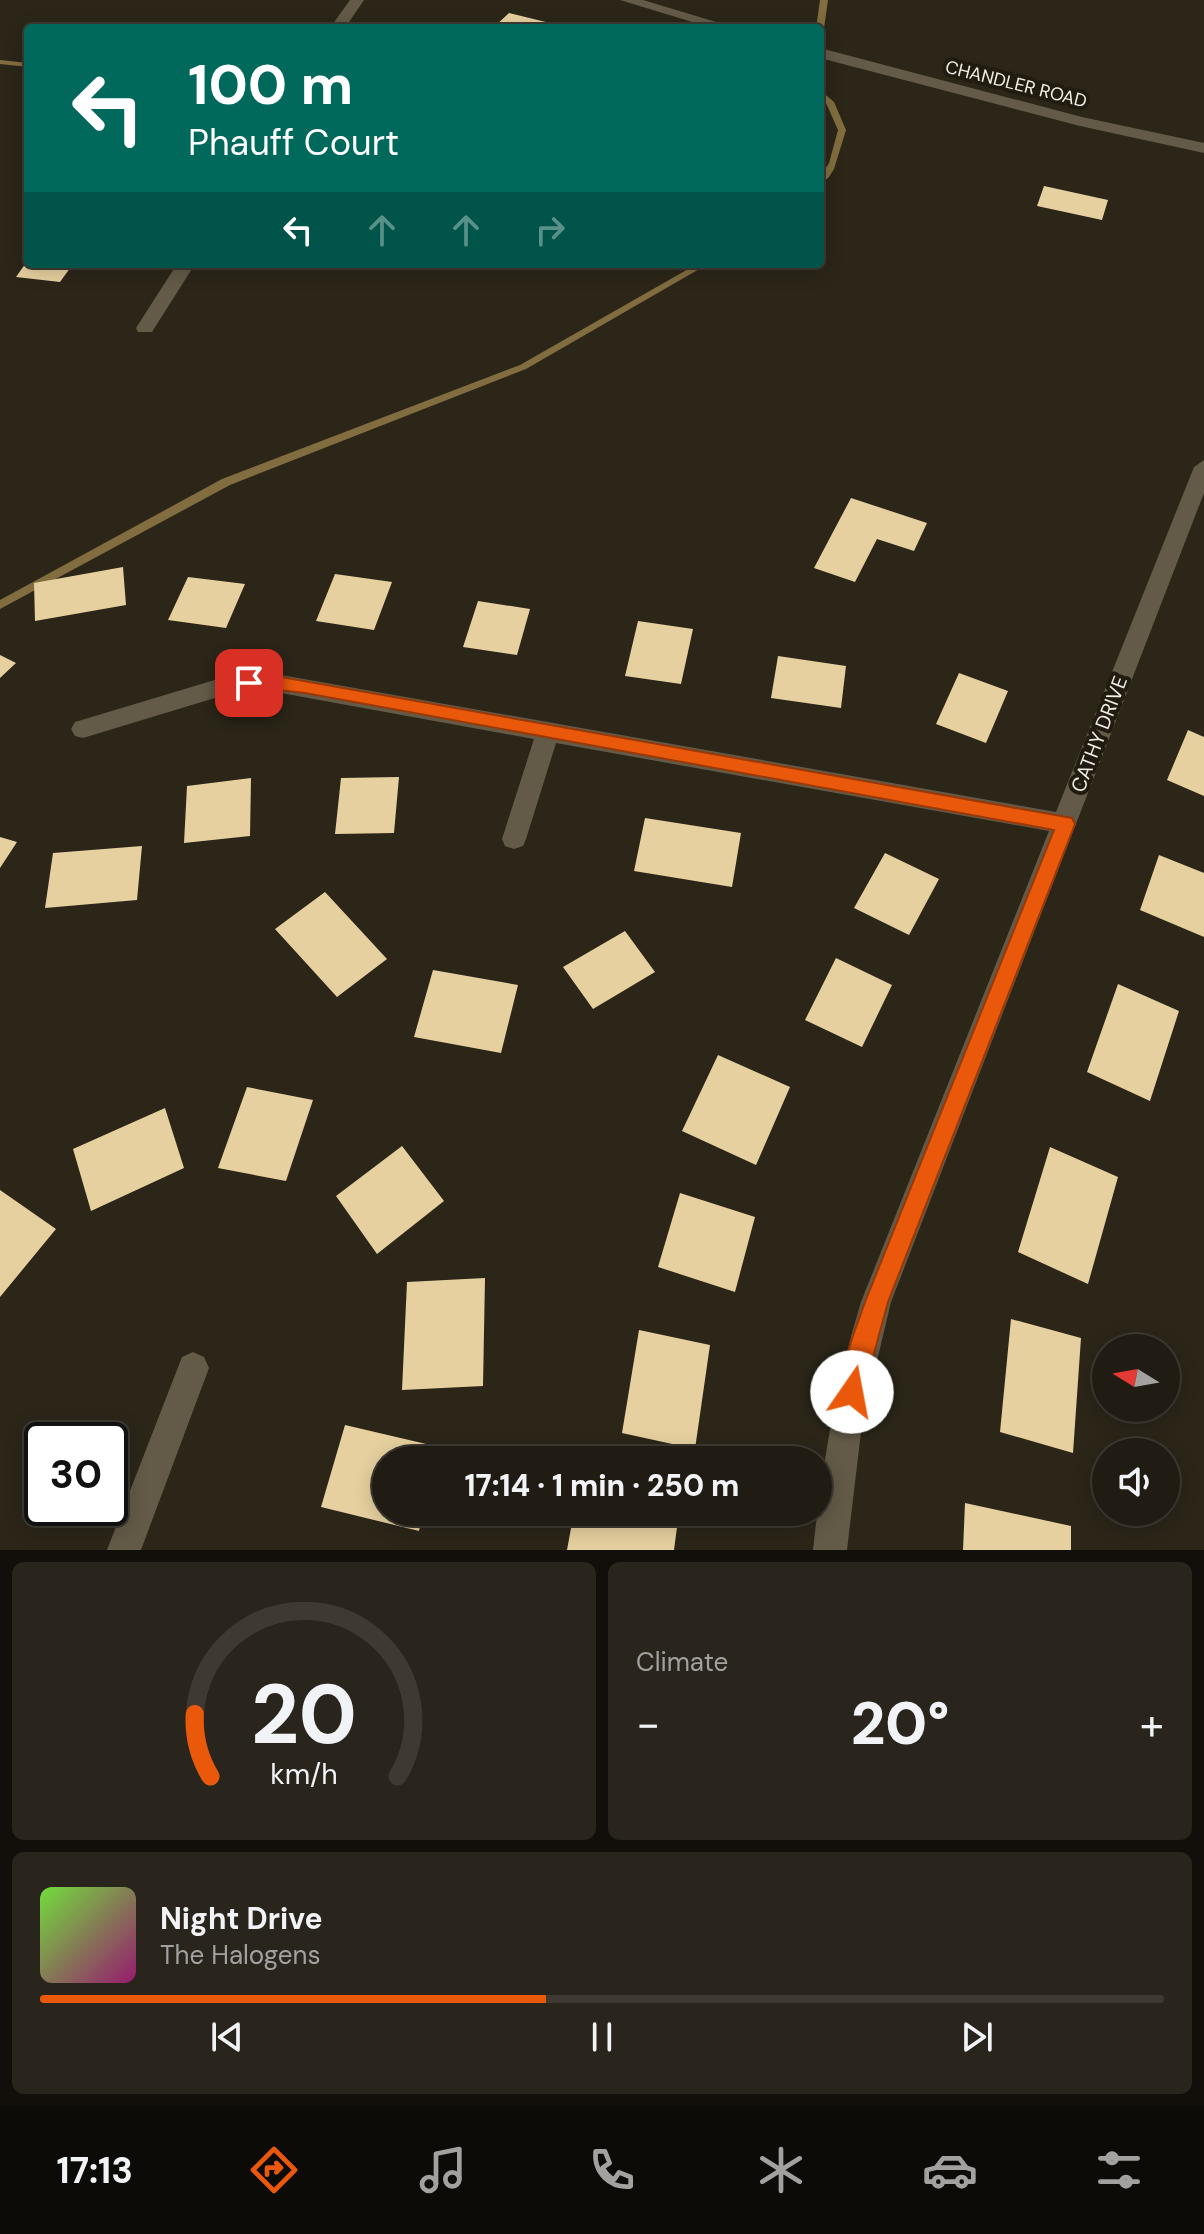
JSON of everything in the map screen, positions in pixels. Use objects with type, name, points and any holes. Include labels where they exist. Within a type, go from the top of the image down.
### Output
[{"type":"street","points":[[340,24],[357,0]]},
{"type":"street","points":[[627,0],[714,24]]},
{"type":"street","name":"CHANDLER ROAD","points":[[824,54],[1080,121],[1204,148]]},
{"type":"street","points":[[145,328],[183,268]]},
{"type":"street","name":"CATHY DRIVE","points":[[830,1550],[857,1364],[876,1302],[1204,467]]},
{"type":"street","points":[[83,729],[228,685],[270,682],[1065,824]]},
{"type":"street","points":[[514,839],[530,781],[549,730]]},
{"type":"street","points":[[124,1550],[193,1368]]},
{"type":"building","points":[[509,13],[554,24],[497,24]]},
{"type":"building","points":[[1044,186],[1108,200],[1102,220],[1037,206]]},
{"type":"building","points":[[24,266],[70,268],[60,282],[16,277]]},
{"type":"building","points":[[851,498],[927,523],[914,551],[877,539],[855,582],[814,568]]},
{"type":"building","points":[[123,567],[126,605],[35,621],[34,583]]},
{"type":"building","points":[[335,574],[392,582],[374,630],[316,621]]},
{"type":"building","points":[[188,577],[245,584],[226,628],[168,620]]},
{"type":"building","points":[[478,601],[530,609],[517,655],[463,647]]},
{"type":"building","points":[[638,621],[693,629],[681,684],[625,676]]},
{"type":"building","points":[[0,655],[16,663],[0,678]]},
{"type":"building","points":[[778,656],[846,666],[841,708],[771,698]]},
{"type":"building","points":[[959,673],[1008,691],[986,743],[936,724]]},
{"type":"building","points":[[1188,730],[1204,737],[1204,796],[1167,780]]},
{"type":"building","points":[[399,777],[394,833],[335,834],[341,778]]},
{"type":"building","points":[[251,778],[250,836],[184,843],[187,786]]},
{"type":"building","points":[[645,818],[741,833],[732,887],[634,871]]},
{"type":"building","points":[[0,837],[17,842],[0,868]]},
{"type":"building","points":[[142,846],[137,900],[45,908],[53,853]]},
{"type":"building","points":[[885,853],[939,879],[909,935],[854,908]]},
{"type":"building","points":[[1159,855],[1204,873],[1204,937],[1140,910]]},
{"type":"building","points":[[325,892],[387,959],[337,997],[275,929]]},
{"type":"building","points":[[625,931],[655,972],[593,1009],[563,967]]},
{"type":"building","points":[[836,958],[892,985],[862,1047],[805,1020]]},
{"type":"building","points":[[433,970],[518,985],[501,1053],[414,1037]]},
{"type":"building","points":[[1118,984],[1179,1011],[1150,1101],[1087,1072]]},
{"type":"building","points":[[718,1055],[790,1087],[756,1165],[682,1131]]},
{"type":"building","points":[[247,1087],[313,1100],[286,1181],[218,1168]]},
{"type":"building","points":[[165,1108],[184,1168],[91,1211],[73,1149]]},
{"type":"building","points":[[402,1146],[444,1201],[377,1254],[336,1196]]},
{"type":"building","points":[[1050,1147],[1118,1177],[1088,1284],[1018,1252]]},
{"type":"building","points":[[0,1190],[56,1229],[0,1297]]},
{"type":"building","points":[[680,1193],[755,1217],[735,1292],[658,1267]]},
{"type":"building","points":[[485,1278],[483,1386],[402,1390],[407,1282]]},
{"type":"building","points":[[1011,1319],[1081,1338],[1073,1453],[1000,1432]]},
{"type":"building","points":[[639,1330],[710,1345],[695,1446],[681,1446],[622,1433]]},
{"type":"building","points":[[345,1425],[435,1446],[372,1446],[372,1519],[321,1507]]},
{"type":"building","points":[[965,1503],[1071,1526],[1071,1550],[963,1550]]},
{"type":"building","points":[[399,1526],[420,1526],[419,1531]]},
{"type":"building","points":[[571,1526],[677,1526],[674,1550],[567,1550]]},
{"type":"waterway","points":[[821,24],[824,0]]},
{"type":"waterway","points":[[0,62],[24,65]]},
{"type":"waterway","points":[[824,96],[830,102],[842,130],[833,163],[824,178]]},
{"type":"waterway","points":[[0,605],[226,482],[523,367],[697,268]]},
{"type":"route","points":[[249,683],[305,686],[1065,824],[876,1302],[852,1392]]}]
